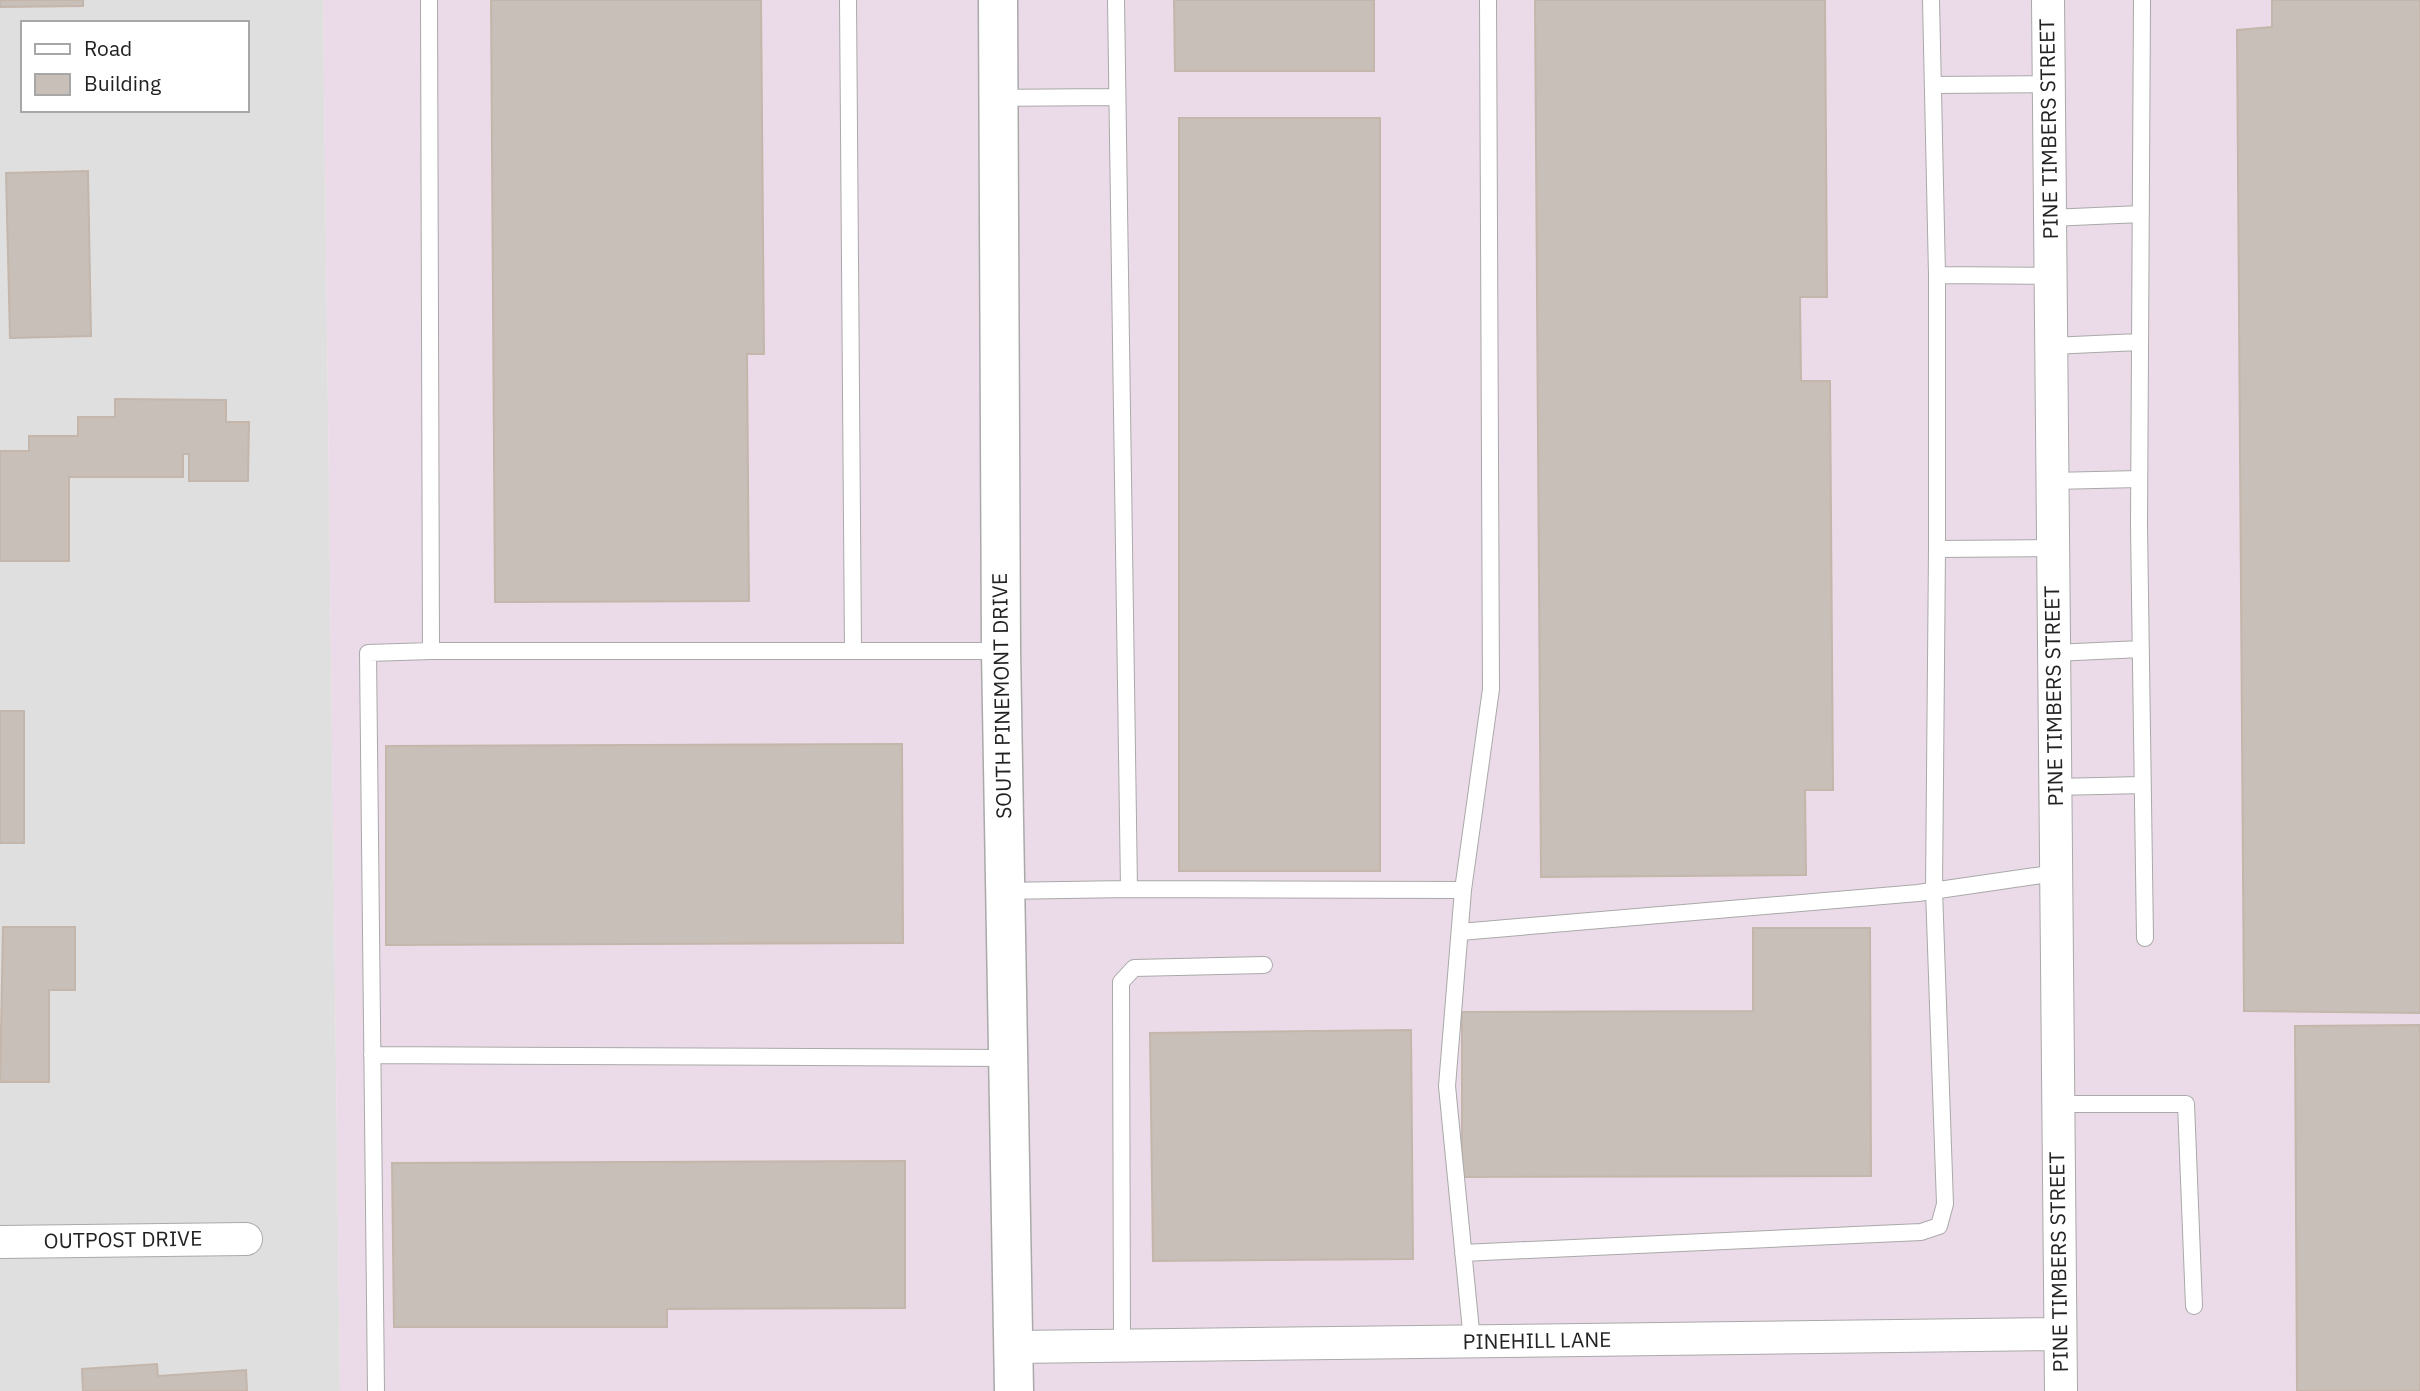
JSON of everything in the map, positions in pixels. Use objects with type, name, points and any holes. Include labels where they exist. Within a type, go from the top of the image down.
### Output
[{"type":"street","name":"SOUTH PINEMONT DRIVE","points":[[998,0],[1001,651],[1014,1391]]},
{"type":"street","name":"PINE TIMBERS STREET","points":[[2048,0],[2061,1391]]},
{"type":"street","name":"OUTPOST DRIVE","points":[[0,1242],[246,1239]]},
{"type":"street","name":"PINEHILL LANE","points":[[1013,1347],[2060,1334]]},
{"type":"lane","points":[[429,0],[430,651]]},
{"type":"lane","points":[[848,0],[853,651]]},
{"type":"lane","points":[[1116,0],[1129,889]]},
{"type":"lane","points":[[1472,1341],[1447,1086],[1463,890],[1491,688],[1488,0]]},
{"type":"lane","points":[[1463,1253],[1921,1232],[1939,1226],[1945,1204],[1934,890],[1937,275],[1931,0]]},
{"type":"lane","points":[[2142,0],[2139,479],[2145,938]]},
{"type":"lane","points":[[1933,85],[2049,84]]},
{"type":"lane","points":[[1000,98],[1116,97]]},
{"type":"lane","points":[[2050,218],[2140,214]]},
{"type":"lane","points":[[1937,275],[2050,276]]},
{"type":"lane","points":[[2051,346],[2139,342]]},
{"type":"lane","points":[[2052,481],[2139,479]]},
{"type":"lane","points":[[1937,550],[2053,548]]},
{"type":"lane","points":[[2054,653],[2140,649]]},
{"type":"lane","points":[[376,1391],[368,653],[1001,651]]},
{"type":"lane","points":[[2055,786],[2143,785]]},
{"type":"lane","points":[[1460,932],[1934,890],[2056,873]]},
{"type":"lane","points":[[1004,891],[1463,890]]},
{"type":"lane","points":[[1122,1346],[1121,982],[1134,968],[1264,965]]},
{"type":"lane","points":[[372,1055],[1007,1058]]},
{"type":"lane","points":[[2058,1104],[2186,1104],[2194,1306]]},
{"type":"shaded area","points":[[0,0],[323,0],[340,1391],[0,1391]]},
{"type":"shaded area","points":[[323,0],[2420,0],[2420,1391],[340,1391]]},
{"type":"building","points":[[0,0],[83,0],[83,6],[0,7]]},
{"type":"building","points":[[491,0],[761,0],[764,354],[747,354],[749,601],[495,602]]},
{"type":"building","points":[[1174,0],[1374,0],[1374,71],[1175,71]]},
{"type":"building","points":[[1535,0],[1825,0],[1827,297],[1800,297],[1801,381],[1830,381],[1833,790],[1805,790],[1806,875],[1541,877]]},
{"type":"building","points":[[2272,0],[2420,0],[2420,1013],[2244,1011],[2237,30],[2272,27]]},
{"type":"building","points":[[1179,118],[1380,118],[1380,871],[1179,871]]},
{"type":"building","points":[[88,171],[91,336],[10,338],[6,173]]},
{"type":"building","points":[[115,399],[226,400],[226,422],[249,422],[248,481],[189,481],[189,454],[183,454],[183,477],[69,477],[69,561],[0,561],[0,451],[29,451],[29,436],[78,436],[78,417],[115,417]]},
{"type":"building","points":[[0,711],[24,711],[24,843],[0,843]]},
{"type":"building","points":[[902,744],[903,943],[386,945],[386,746]]},
{"type":"building","points":[[3,927],[75,927],[75,990],[49,990],[49,1082],[0,1082]]},
{"type":"building","points":[[1753,928],[1870,928],[1871,1176],[1462,1177],[1462,1012],[1753,1011]]},
{"type":"building","points":[[2420,1025],[2420,1391],[2297,1391],[2295,1026]]},
{"type":"building","points":[[1411,1030],[1413,1259],[1153,1261],[1150,1033]]},
{"type":"building","points":[[905,1161],[905,1308],[667,1309],[667,1327],[394,1327],[392,1163]]},
{"type":"building","points":[[157,1364],[158,1376],[246,1370],[247,1391],[83,1391],[82,1369]]}]
